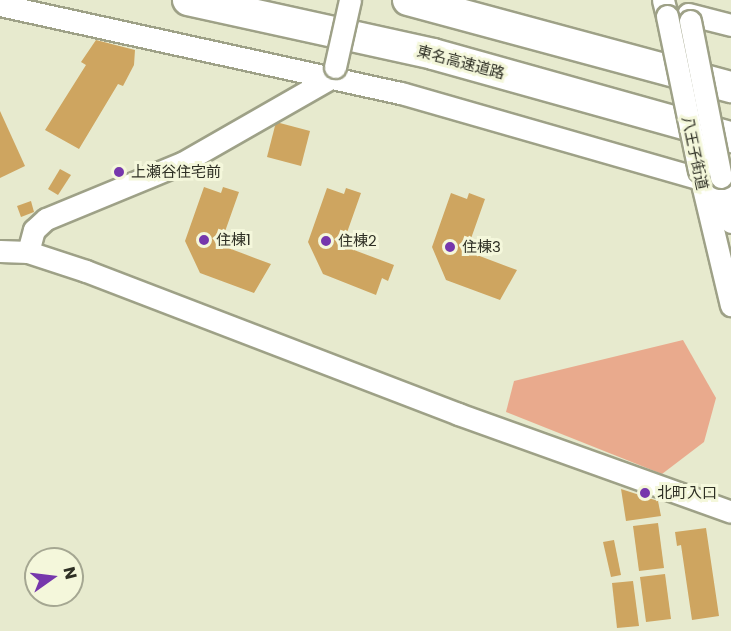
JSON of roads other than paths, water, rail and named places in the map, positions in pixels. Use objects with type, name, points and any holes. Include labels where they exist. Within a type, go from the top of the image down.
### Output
[{"type":"highway","name":"東名高速道路","points":[[188,0],[433,54],[731,137]]},
{"type":"highway","points":[[408,0],[731,87]]},
{"type":"street","points":[[28,252],[34,230],[46,219],[182,163],[333,72],[350,0]]},
{"type":"street","points":[[0,5],[333,72],[401,93],[700,175]]},
{"type":"street","name":"八王子街道","points":[[665,8],[700,175],[731,305]]},
{"type":"street","points":[[688,12],[731,25]]},
{"type":"street","name":"八王子街道","points":[[688,12],[725,180],[731,222]]},
{"type":"street","points":[[0,251],[28,252],[731,512]]},
{"type":"place","name":"上瀬谷住宅前","points":[[119,172]]},
{"type":"place","name":"住棟1","points":[[204,240]]},
{"type":"place","name":"住棟2","points":[[326,241]]},
{"type":"place","name":"住棟3","points":[[450,247]]},
{"type":"place","name":"北町入口","points":[[645,493]]}]
